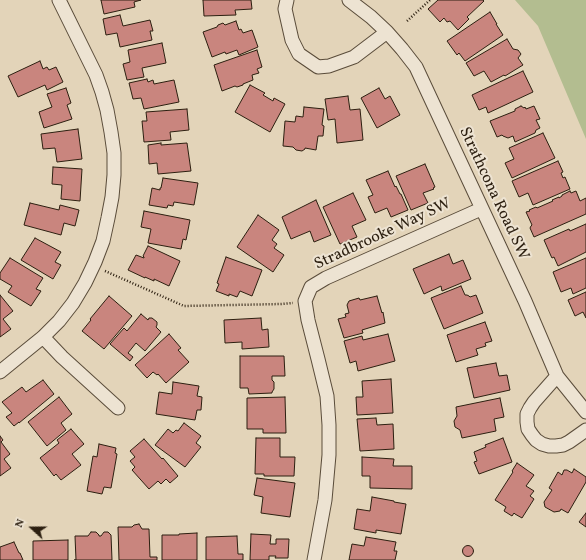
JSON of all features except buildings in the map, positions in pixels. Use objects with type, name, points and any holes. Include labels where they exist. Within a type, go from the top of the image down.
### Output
[{"type":"street","points":[[0,372],[43,337],[59,321],[73,302],[85,283],[103,241],[112,197],[114,153],[112,132],[107,110],[96,75],[59,0]]},
{"type":"street","points":[[287,0],[285,9],[292,40],[299,54],[318,67],[329,66],[354,57],[387,32]]},
{"type":"street","name":"Strathcona Road SW","points":[[349,0],[387,32],[416,67],[525,301],[557,376],[586,412]]},
{"type":"street","name":"Stradbrooke Way SW","points":[[305,301],[311,287],[326,278],[481,209]]},
{"type":"street","points":[[305,301],[308,320],[327,396],[329,425],[329,455],[324,508],[314,560]]},
{"type":"street","points":[[43,337],[62,357],[118,408]]},
{"type":"street","points":[[557,376],[530,408],[527,414],[528,429],[536,440],[549,446],[563,445],[586,430]]},
{"type":"path","points":[[407,21],[430,0]]},
{"type":"path","points":[[93,266],[184,306],[281,304],[305,301]]},
{"type":"green space","points":[[515,0],[586,0],[586,139],[538,26]]}]
